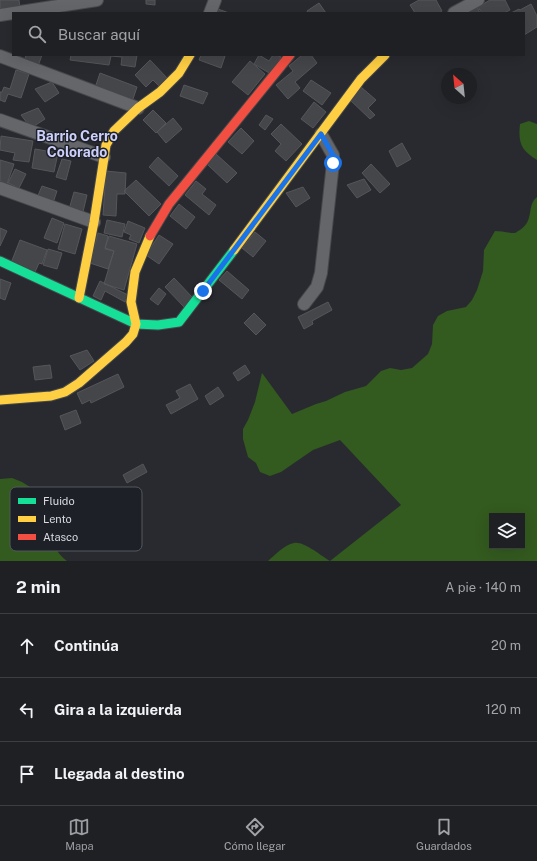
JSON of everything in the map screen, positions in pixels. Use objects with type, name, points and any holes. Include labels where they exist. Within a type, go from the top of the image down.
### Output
[{"type":"street","points":[[14,12],[97,0]]},
{"type":"street","points":[[210,12],[216,0]]},
{"type":"street","points":[[456,12],[478,0]]},
{"type":"street","points":[[0,14],[12,12]]},
{"type":"street","points":[[0,56],[138,108]]},
{"type":"street","points":[[79,298],[94,222],[106,145],[114,131],[138,108],[160,92],[179,73],[189,56]]},
{"type":"street","points":[[0,400],[51,396],[64,392],[79,383],[126,342],[132,334],[136,324],[131,302],[135,272],[149,238],[170,204],[289,56]]},
{"type":"street","points":[[0,261],[136,324],[160,326],[179,322],[361,79],[384,56]]},
{"type":"street","points":[[0,120],[104,157]]},
{"type":"street","points":[[304,304],[317,287],[321,273],[333,163],[333,155],[321,134]]},
{"type":"street","points":[[0,188],[94,222]]},
{"type":"green space","points":[[529,121],[537,124],[537,160],[527,153],[520,141],[520,124]]},
{"type":"green space","points":[[537,197],[537,561],[330,561],[401,505],[340,440],[313,450],[281,472],[270,476],[260,472],[256,463],[248,457],[243,439],[243,429],[255,402],[262,373],[292,414],[345,392],[366,386],[381,371],[390,368],[401,370],[412,368],[428,354],[432,344],[433,325],[438,316],[447,311],[466,307],[472,300],[483,271],[484,250],[495,231],[515,233],[525,226],[529,218],[532,205]]},
{"type":"green space","points":[[12,478],[30,487],[10,487],[10,551],[57,551],[67,561],[0,561],[0,479]]},
{"type":"green space","points":[[298,543],[307,546],[330,561],[268,561],[283,548],[290,544]]},
{"type":"building","points":[[0,0],[19,0],[20,9],[0,12]]},
{"type":"building","points":[[146,0],[155,0],[155,5],[146,4]]},
{"type":"building","points":[[419,0],[436,0],[442,11],[414,12],[410,5]]},
{"type":"building","points":[[490,0],[505,0],[510,10],[506,12],[481,12],[478,7]]},
{"type":"building","points":[[319,3],[325,12],[308,12]]},
{"type":"building","points":[[531,4],[537,16],[537,27],[525,34],[525,12],[513,12],[519,9],[520,10]]},
{"type":"building","points":[[477,7],[480,12],[469,12]]},
{"type":"building","points":[[218,9],[226,12],[216,12]]},
{"type":"building","points":[[26,56],[42,56],[38,66],[24,62]]},
{"type":"building","points":[[71,56],[111,56],[109,65],[70,60]]},
{"type":"building","points":[[111,56],[137,56],[135,67],[121,65],[122,57]]},
{"type":"building","points":[[201,56],[225,56],[221,68],[199,60]]},
{"type":"building","points":[[258,56],[269,61],[272,56],[281,57],[271,74],[254,64]]},
{"type":"building","points":[[301,56],[312,56],[317,63],[295,82],[300,88],[288,99],[276,85],[293,71],[289,66]]},
{"type":"building","points":[[150,60],[168,79],[160,87],[153,80],[146,87],[135,75]]},
{"type":"building","points":[[250,61],[265,74],[248,95],[232,82]]},
{"type":"building","points":[[16,70],[29,74],[21,98],[8,94],[5,102],[0,100],[0,92],[2,92],[4,87],[10,89]]},
{"type":"building","points":[[100,73],[137,87],[132,102],[95,88]]},
{"type":"building","points":[[311,80],[331,93],[322,105],[303,91]]},
{"type":"building","points":[[52,82],[59,93],[45,102],[35,89]]},
{"type":"building","points":[[184,85],[208,93],[203,104],[180,96]]},
{"type":"building","points":[[361,87],[376,100],[368,108],[375,115],[370,119],[349,99]]},
{"type":"building","points":[[314,102],[326,112],[313,128],[301,119]]},
{"type":"building","points":[[38,108],[45,119],[31,128],[21,115]]},
{"type":"building","points":[[153,110],[166,123],[156,133],[143,120]]},
{"type":"building","points":[[266,115],[273,119],[265,130],[259,125]]},
{"type":"building","points":[[173,118],[182,129],[166,143],[157,132]]},
{"type":"building","points":[[281,124],[302,144],[286,161],[275,151],[281,144],[271,134]]},
{"type":"building","points":[[241,128],[254,141],[242,154],[228,142]]},
{"type":"building","points":[[1,136],[33,141],[29,162],[13,160],[15,153],[0,150]]},
{"type":"building","points":[[402,143],[411,159],[397,167],[389,151]]},
{"type":"building","points":[[35,149],[58,153],[54,172],[32,168]]},
{"type":"building","points":[[216,154],[237,173],[227,183],[207,164]]},
{"type":"building","points":[[158,157],[178,176],[169,186],[149,167]]},
{"type":"building","points":[[62,159],[71,161],[66,180],[56,177]]},
{"type":"building","points":[[0,160],[14,164],[7,184],[0,181]]},
{"type":"building","points":[[371,164],[390,184],[380,193],[362,173]]},
{"type":"building","points":[[15,169],[26,174],[19,188],[8,183]]},
{"type":"building","points":[[106,171],[126,173],[125,194],[117,194],[116,216],[103,215]]},
{"type":"building","points":[[364,179],[371,190],[357,198],[347,185]]},
{"type":"building","points":[[136,180],[161,204],[149,216],[124,191]]},
{"type":"building","points":[[196,181],[206,189],[202,194],[216,205],[209,215],[185,195]]},
{"type":"building","points":[[42,186],[57,191],[53,203],[37,198]]},
{"type":"building","points":[[303,187],[310,198],[296,207],[286,193]]},
{"type":"building","points":[[74,192],[87,195],[82,216],[68,213]]},
{"type":"building","points":[[179,204],[195,217],[186,229],[170,216]]},
{"type":"building","points":[[52,218],[64,223],[57,243],[44,238]]},
{"type":"building","points":[[107,220],[125,224],[122,237],[104,233]]},
{"type":"building","points":[[128,221],[145,228],[139,243],[129,239],[131,235],[124,232]]},
{"type":"building","points":[[65,224],[82,229],[75,254],[58,249]]},
{"type":"building","points":[[0,228],[7,231],[0,246]]},
{"type":"building","points":[[255,232],[266,241],[253,257],[242,248]]},
{"type":"building","points":[[98,233],[108,236],[105,249],[114,251],[108,269],[90,263]]},
{"type":"building","points":[[159,235],[173,244],[159,264],[146,255]]},
{"type":"building","points":[[109,236],[137,244],[124,290],[104,284],[114,251],[105,248]]},
{"type":"building","points":[[20,240],[47,250],[42,264],[39,263],[35,272],[11,263]]},
{"type":"building","points":[[48,249],[62,253],[57,269],[43,265]]},
{"type":"building","points":[[227,271],[249,290],[242,299],[219,280]]},
{"type":"building","points":[[174,278],[193,298],[184,307],[165,287]]},
{"type":"building","points":[[0,279],[11,283],[5,300],[0,298]]},
{"type":"building","points":[[100,281],[128,295],[125,302],[105,291],[101,300],[93,296]]},
{"type":"building","points":[[159,288],[166,294],[158,305],[150,299]]},
{"type":"building","points":[[328,302],[332,310],[312,321],[313,324],[304,329],[298,317]]},
{"type":"building","points":[[254,313],[266,325],[256,335],[244,323]]},
{"type":"building","points":[[87,350],[94,361],[80,370],[70,356]]},
{"type":"building","points":[[50,365],[52,378],[35,380],[33,367]]},
{"type":"building","points":[[245,365],[250,373],[238,381],[233,373]]},
{"type":"building","points":[[118,374],[124,387],[91,403],[90,400],[82,404],[77,393]]},
{"type":"building","points":[[190,384],[198,399],[171,414],[166,405],[180,398],[176,391]]},
{"type":"building","points":[[218,387],[224,396],[210,405],[205,396]]},
{"type":"building","points":[[76,410],[81,423],[65,430],[60,416]]},
{"type":"building","points":[[143,464],[147,472],[127,483],[123,475]]},
{"type":"traffic: fast","points":[[0,261],[136,324],[158,325],[179,322],[234,250]]},
{"type":"traffic: slow","points":[[79,298],[94,222],[106,145],[114,131],[138,108],[160,92],[179,73],[189,56]]},
{"type":"traffic: slow","points":[[234,250],[361,79],[384,56]]},
{"type":"traffic: slow","points":[[0,400],[51,396],[65,392],[79,383],[126,342],[133,334],[136,324],[131,302],[135,272],[150,236]]},
{"type":"traffic: jam","points":[[150,236],[169,204],[289,56]]},
{"type":"district","name":"Barrio Cerro Colorado","points":[[77,144]]},
{"type":"route","points":[[203,291],[321,134],[333,155],[333,163]]}]
